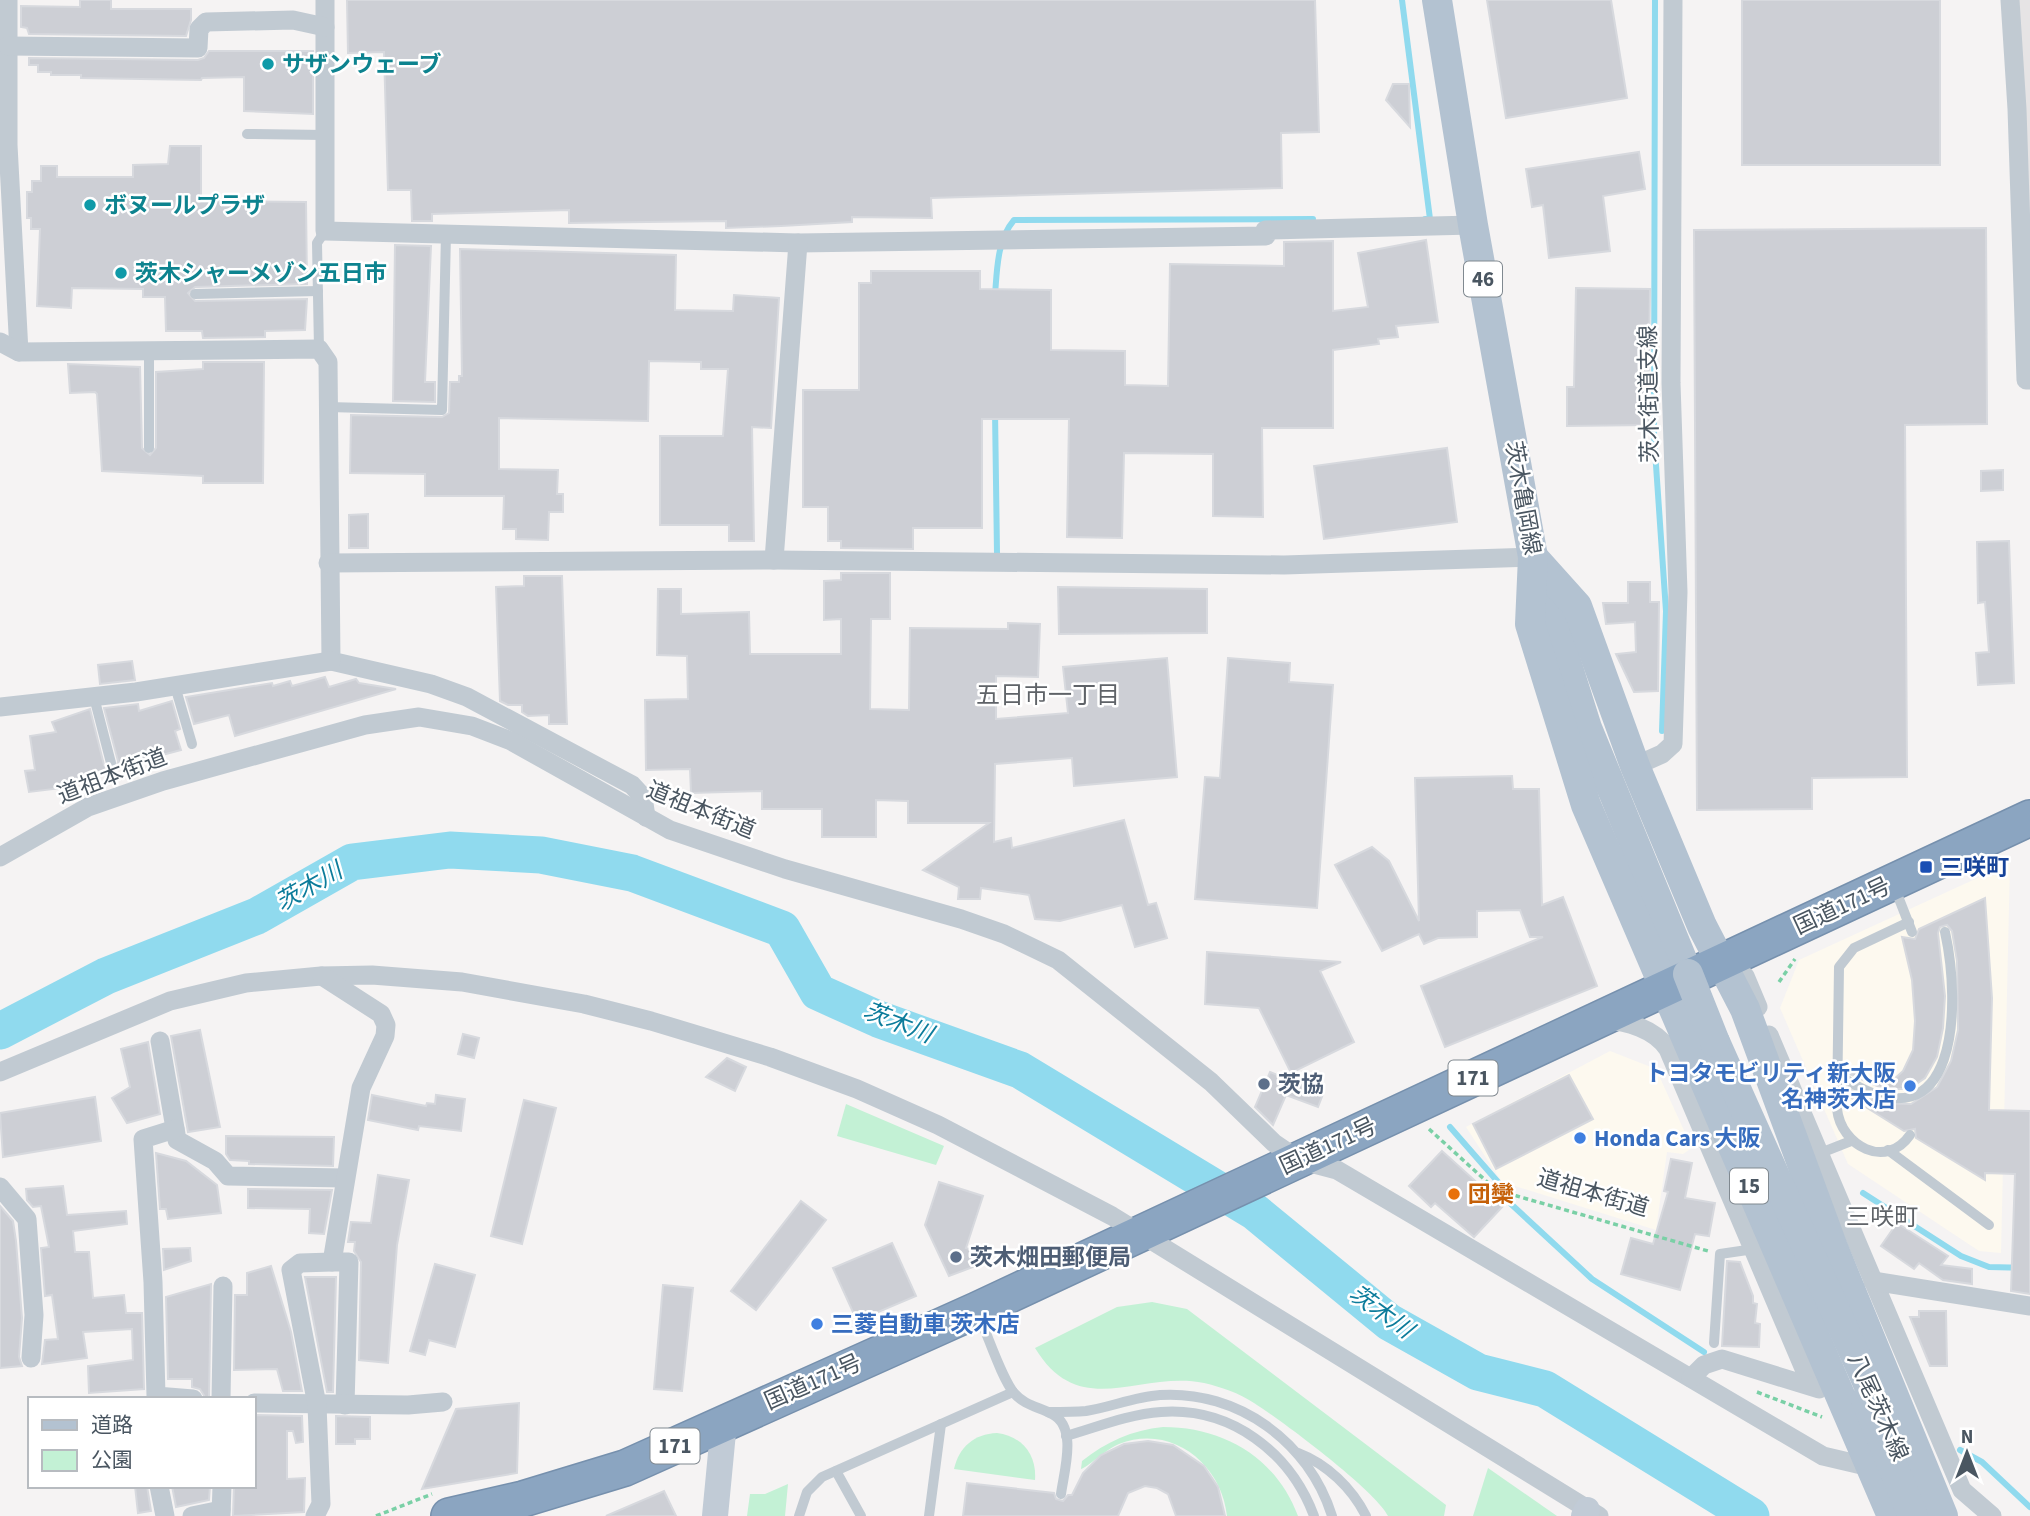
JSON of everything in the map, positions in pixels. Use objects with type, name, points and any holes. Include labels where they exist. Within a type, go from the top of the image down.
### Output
[{"type":"highway","name":"国道171号","points":[[550,1516],[625,1468],[977,1310],[2030,818]]},
{"type":"highway","name":"国道171号","points":[[449,1516],[523,1499],[625,1468]]},
{"type":"main road","name":"茨木亀岡線","points":[[1437,0],[1473,225],[1533,557],[1587,728],[1661,907],[1676,982]]},
{"type":"main road","points":[[1533,557],[1577,606],[1635,766],[1702,926],[1721,962]]},
{"type":"main road","name":"46","points":[[1533,557],[1530,624],[1586,805],[1676,982]]},
{"type":"main road","name":"15","points":[[1721,962],[1745,1009],[1832,1245],[1943,1516]]},
{"type":"main road","name":"八尾茨木線","points":[[1676,982],[1715,1042],[1828,1298],[1905,1512]]},
{"type":"main road","name":"15","points":[[1676,982],[1870,1467],[1905,1512]]},
{"type":"street","points":[[8,0],[8,145],[19,352]]},
{"type":"street","points":[[325,0],[326,230],[798,243],[1266,236],[1265,230],[1473,225]]},
{"type":"street","name":"茨木街道支線","points":[[1635,766],[1662,754],[1673,744],[1678,592],[1671,383],[1673,0]]},
{"type":"street","points":[[2010,0],[2017,109],[2026,380],[2030,380]]},
{"type":"street","points":[[8,46],[198,48],[199,29],[206,22],[293,20],[326,27]]},
{"type":"street","points":[[774,560],[798,243]]},
{"type":"street","points":[[0,343],[19,352],[319,349],[328,362],[331,661]]},
{"type":"street","points":[[328,563],[774,560],[1284,565],[1533,557]]},
{"type":"street","points":[[0,707],[175,686],[331,661],[431,684],[501,713],[632,785],[643,797],[646,817]]},
{"type":"street","name":"道祖本街道","points":[[0,857],[88,807],[163,780],[365,725],[419,717],[472,726],[512,741],[670,830],[785,869],[961,919],[1034,947],[1058,960],[1212,1082],[1291,1163]]},
{"type":"street","points":[[1721,962],[1745,976],[1962,1490],[1992,1516]]},
{"type":"street","points":[[0,1072],[170,1001],[246,983],[321,976],[372,975],[475,984],[584,1004],[770,1057],[857,1088],[1155,1227],[1593,1514]]},
{"type":"street","points":[[321,976],[381,1014],[386,1025],[385,1037],[362,1088],[332,1262]]},
{"type":"street","points":[[1599,1020],[1636,1026],[1665,1044],[1817,1388],[1722,1359],[1704,1365],[1690,1378]]},
{"type":"street","points":[[160,1041],[177,1140],[215,1160],[228,1176],[345,1178]]},
{"type":"street","points":[[174,1397],[156,1395],[153,1282],[143,1139],[175,1129]]},
{"type":"street","points":[[1291,1163],[1337,1170],[1823,1456],[1870,1467]]},
{"type":"street","points":[[0,1187],[27,1219],[34,1314],[31,1358]]},
{"type":"street","points":[[315,1516],[321,1504],[317,1405],[291,1270],[300,1263],[349,1262],[345,1405]]},
{"type":"street","points":[[1873,1281],[2030,1306]]},
{"type":"street","points":[[221,1397],[223,1286]]},
{"type":"street","points":[[256,1402],[345,1405],[443,1402]]},
{"type":"street","points":[[715,1516],[724,1422]]},
{"type":"street","points":[[159,1488],[165,1516]]},
{"type":"street","points":[[192,1516],[221,1513],[222,1488]]},
{"type":"lane","points":[[247,134],[326,135]]},
{"type":"lane","points":[[319,349],[317,243],[326,230]]},
{"type":"lane","points":[[328,407],[442,410],[446,234]]},
{"type":"lane","points":[[195,294],[318,291]]},
{"type":"lane","points":[[149,351],[149,448]]},
{"type":"lane","points":[[175,686],[191,744]]},
{"type":"lane","points":[[94,697],[111,763]]},
{"type":"lane","points":[[1892,883],[1911,927],[1860,944],[1841,961],[1836,979],[1841,1076],[1839,1124],[1850,1141],[1864,1149],[1888,1150],[1989,1225]]},
{"type":"lane","points":[[1841,1076],[1868,1094],[1890,1099],[1917,1092],[1938,1074],[1947,1057],[1953,1007],[1952,969],[1945,932]]},
{"type":"lane","points":[[1888,1150],[1910,1135]]},
{"type":"lane","points":[[1818,1154],[1850,1141]]},
{"type":"lane","points":[[1714,1343],[1720,1254],[1754,1249]]},
{"type":"lane","points":[[977,1310],[1013,1392],[1062,1422],[1066,1436],[1061,1494]]},
{"type":"lane","points":[[799,1516],[811,1486],[836,1471],[1013,1392]]},
{"type":"lane","points":[[1048,1412],[1086,1411],[1147,1396],[1195,1397],[1226,1405],[1254,1418],[1297,1453],[1320,1485],[1332,1516]]},
{"type":"lane","points":[[1066,1436],[1156,1412],[1184,1412],[1218,1419],[1257,1438],[1278,1457],[1296,1479],[1314,1516]]},
{"type":"lane","points":[[929,1516],[941,1424]]},
{"type":"lane","points":[[1297,1453],[1314,1459],[1344,1485],[1366,1516]]},
{"type":"lane","points":[[836,1471],[860,1516]]},
{"type":"path","name":"道祖本街道","points":[[1409,1107],[1496,1190],[1720,1254]]},
{"type":"path","points":[[1745,1387],[1830,1419]]},
{"type":"shaded area","points":[[2019,0],[2030,0],[2030,241]]},
{"type":"shaded area","name":"トヨタモビリティ新大阪 名神茨木店","points":[[2010,863],[2001,1253],[1979,1251],[1848,1164],[1780,1008],[1799,960]]},
{"type":"shaded area","name":"Honda Cars 大阪","points":[[1610,1051],[1656,1069],[1692,1148],[1683,1154],[1667,1152],[1656,1230],[1502,1182],[1466,1127]]},
{"type":"green space","points":[[846,1104],[944,1146],[936,1165],[837,1136]]},
{"type":"green space","points":[[1152,1302],[1187,1309],[1446,1505],[1444,1516],[1388,1516],[1366,1490],[1327,1456],[1236,1393],[1204,1383],[1180,1381],[1091,1388],[1071,1383],[1053,1370],[1035,1348],[1117,1307]]},
{"type":"green space","points":[[1163,1427],[1206,1433],[1245,1449],[1276,1477],[1298,1516],[1227,1516],[1223,1497],[1204,1465],[1175,1444],[1157,1439],[1138,1439],[1119,1444],[1081,1469],[1082,1461],[1100,1448],[1130,1434]]},
{"type":"green space","points":[[997,1433],[1014,1438],[1026,1448],[1033,1463],[1035,1480],[954,1469],[960,1454],[969,1443],[981,1436]]},
{"type":"green space","points":[[1488,1468],[1557,1516],[1473,1516]]},
{"type":"green space","points":[[788,1484],[785,1516],[747,1516],[750,1494],[765,1494]]},
{"type":"building","points":[[80,0],[111,0],[111,9],[191,9],[191,20],[186,36],[29,34],[27,28],[21,27],[21,6],[80,7]]},
{"type":"building","points":[[347,0],[1315,0],[1319,132],[1281,133],[1282,188],[931,198],[932,218],[852,217],[852,222],[781,226],[726,228],[726,221],[569,223],[569,210],[432,214],[432,221],[412,221],[411,190],[388,190],[384,52],[348,53]]},
{"type":"building","points":[[1487,0],[1611,0],[1627,98],[1506,118]]},
{"type":"building","points":[[1742,0],[1940,0],[1940,165],[1742,165]]},
{"type":"building","points":[[209,51],[313,51],[313,114],[244,111],[244,77],[201,80],[81,78],[81,75],[38,72],[38,65],[29,65],[29,58],[198,60],[204,58]]},
{"type":"building","points":[[1393,84],[1409,84],[1410,127],[1386,100]]},
{"type":"building","points":[[170,146],[201,146],[201,201],[306,202],[307,284],[195,287],[188,293],[195,301],[307,299],[305,330],[265,331],[265,337],[203,338],[202,331],[166,331],[165,297],[143,297],[143,289],[72,288],[71,308],[37,306],[40,229],[31,229],[31,218],[27,218],[27,192],[32,192],[32,181],[41,181],[41,166],[57,166],[57,177],[133,177],[133,165],[168,164]]},
{"type":"building","points":[[1639,152],[1645,189],[1603,196],[1610,251],[1549,258],[1543,205],[1532,207],[1526,169]]},
{"type":"building","points":[[1986,228],[1987,424],[1905,425],[1907,777],[1812,778],[1812,809],[1697,810],[1694,230]]},
{"type":"building","points":[[1426,240],[1438,322],[1396,326],[1398,337],[1378,339],[1379,344],[1333,350],[1333,428],[1262,428],[1263,517],[1213,516],[1213,454],[1124,453],[1122,538],[1067,537],[1069,419],[982,419],[982,528],[913,528],[913,549],[841,548],[841,541],[828,541],[828,507],[803,507],[803,390],[859,390],[859,283],[871,283],[871,271],[980,271],[980,289],[1051,290],[1051,350],[1125,351],[1125,385],[1168,386],[1170,264],[1284,266],[1284,242],[1333,241],[1333,311],[1368,307],[1358,253]]},
{"type":"building","points":[[395,245],[431,246],[425,382],[435,382],[435,402],[393,401]]},
{"type":"building","points":[[460,249],[676,255],[675,310],[733,311],[734,295],[779,298],[771,428],[752,427],[754,541],[729,541],[729,525],[660,525],[660,436],[723,436],[728,369],[701,369],[701,362],[649,361],[648,421],[499,418],[499,469],[558,470],[557,494],[563,494],[563,512],[549,512],[548,540],[516,539],[516,529],[503,529],[504,496],[425,496],[425,474],[350,473],[351,415],[442,417],[449,413],[450,382],[459,382],[459,376],[462,376]]},
{"type":"building","points":[[1576,288],[1650,289],[1648,425],[1567,426],[1567,387],[1574,387]]},
{"type":"building","points":[[203,362],[264,362],[263,483],[203,483],[203,476],[102,471],[97,394],[70,393],[68,364],[140,367],[142,448],[150,455],[156,448],[156,372],[203,369]]},
{"type":"building","points":[[1447,448],[1457,522],[1324,539],[1314,466]]},
{"type":"building","points":[[2003,470],[2003,490],[1981,491],[1981,471]]},
{"type":"building","points":[[368,514],[368,548],[349,548],[349,515]]},
{"type":"building","points":[[2009,541],[2014,683],[1978,685],[1976,653],[1989,652],[1985,602],[1978,603],[1977,542]]},
{"type":"building","points":[[841,573],[890,573],[890,619],[871,619],[870,709],[909,710],[910,628],[1008,629],[1008,623],[1040,624],[1038,677],[996,676],[996,719],[1068,713],[1063,667],[1167,658],[1177,777],[1074,786],[1072,758],[995,764],[994,842],[1011,838],[1012,848],[1124,820],[1148,905],[1156,903],[1167,938],[1135,947],[1122,905],[1060,921],[1035,919],[1029,895],[981,888],[980,899],[958,899],[959,887],[923,870],[989,823],[908,823],[908,801],[876,800],[876,837],[822,837],[822,809],[762,809],[762,791],[691,793],[690,769],[646,770],[645,700],[688,699],[687,656],[657,655],[658,589],[681,589],[681,614],[749,612],[750,654],[841,654],[841,619],[824,620],[824,581],[841,580]]},
{"type":"building","points":[[524,576],[562,576],[567,724],[549,724],[549,715],[528,716],[522,712],[522,705],[508,705],[500,701],[496,587],[524,586]]},
{"type":"building","points":[[1628,582],[1650,582],[1650,602],[1659,602],[1658,691],[1634,692],[1616,654],[1636,652],[1635,622],[1606,624],[1603,603],[1628,603]]},
{"type":"building","points":[[1058,587],[1207,589],[1207,633],[1059,634]]},
{"type":"building","points":[[1228,658],[1290,663],[1289,682],[1333,685],[1317,908],[1195,899],[1205,777],[1220,778]]},
{"type":"building","points":[[132,661],[135,680],[100,684],[98,665]]},
{"type":"building","points":[[325,677],[329,687],[356,679],[359,683],[396,689],[235,736],[229,715],[194,724],[186,697],[272,683],[273,686],[290,681],[292,686]]},
{"type":"building","points":[[172,701],[180,729],[175,731],[181,750],[117,767],[118,761],[104,708],[138,704],[139,711]]},
{"type":"building","points":[[90,709],[104,765],[108,770],[61,783],[62,788],[29,792],[25,771],[35,770],[30,736],[56,732],[52,722]]},
{"type":"building","points":[[1512,776],[1513,789],[1539,789],[1542,905],[1563,897],[1597,986],[1445,1047],[1421,986],[1543,937],[1530,937],[1520,910],[1477,911],[1477,937],[1438,938],[1424,944],[1419,934],[1382,951],[1335,865],[1372,847],[1389,861],[1419,921],[1415,778]]},
{"type":"building","points":[[1985,898],[1992,998],[1989,1110],[2030,1111],[2030,1294],[2011,1291],[2015,1174],[1985,1173],[1985,1180],[1916,1138],[1915,1129],[1904,1131],[1845,1094],[1845,1087],[1880,1103],[1911,1104],[1937,1087],[1951,1061],[1958,1030],[1957,961],[1952,931],[1947,925],[1940,927],[1938,933],[1945,996],[1943,1028],[1937,1057],[1925,1078],[1909,1089],[1884,1089],[1845,1072],[1845,1064],[1877,1083],[1892,1081],[1903,1071],[1913,1050],[1915,1021],[1912,980],[1902,937],[1915,939],[1919,929]]},
{"type":"building","points":[[1207,952],[1341,962],[1320,971],[1354,1042],[1291,1073],[1259,1008],[1205,1004]]},
{"type":"building","points":[[200,1030],[220,1127],[188,1132],[171,1036]]},
{"type":"building","points":[[463,1034],[479,1038],[474,1058],[458,1054]]},
{"type":"building","points":[[148,1042],[160,1114],[127,1123],[112,1098],[130,1087],[121,1049]]},
{"type":"building","points":[[727,1058],[746,1067],[735,1091],[706,1077]]},
{"type":"building","points":[[1270,1072],[1323,1094],[1318,1107],[1286,1095],[1273,1125],[1255,1107]]},
{"type":"building","points":[[1569,1075],[1593,1119],[1496,1169],[1473,1124]]},
{"type":"building","points":[[372,1095],[426,1106],[427,1103],[435,1104],[436,1095],[465,1099],[461,1131],[419,1126],[418,1130],[368,1120]]},
{"type":"building","points":[[95,1097],[101,1141],[3,1157],[0,1113]]},
{"type":"building","points":[[524,1100],[556,1108],[522,1244],[491,1236]]},
{"type":"building","points":[[226,1136],[334,1137],[333,1166],[249,1164],[249,1161],[230,1160],[226,1154]]},
{"type":"building","name":"団欒","points":[[1442,1151],[1503,1206],[1474,1237],[1435,1203],[1431,1207],[1409,1186]]},
{"type":"building","points":[[156,1153],[186,1161],[217,1185],[221,1213],[168,1219],[166,1209],[160,1209]]},
{"type":"building","points":[[1671,1159],[1692,1163],[1685,1198],[1715,1203],[1709,1236],[1695,1234],[1680,1290],[1621,1274],[1631,1238],[1653,1244],[1668,1192],[1664,1191]]},
{"type":"building","points":[[378,1175],[409,1180],[397,1245],[388,1363],[359,1360],[361,1262],[354,1251],[355,1242],[348,1242],[351,1222],[371,1223]]},
{"type":"building","points":[[939,1182],[983,1196],[966,1248],[977,1251],[978,1260],[973,1267],[949,1276],[925,1225]]},
{"type":"building","points":[[63,1186],[67,1215],[126,1211],[127,1224],[73,1231],[75,1252],[89,1252],[93,1298],[124,1295],[126,1313],[142,1313],[144,1389],[89,1393],[88,1366],[133,1360],[132,1329],[83,1332],[87,1358],[42,1364],[45,1340],[58,1339],[52,1295],[45,1296],[41,1248],[49,1247],[41,1206],[33,1207],[27,1200],[26,1189]]},
{"type":"building","points":[[248,1189],[332,1190],[324,1234],[309,1233],[310,1209],[248,1208]]},
{"type":"building","points":[[801,1201],[826,1220],[756,1310],[731,1291]]},
{"type":"building","points":[[0,1206],[13,1221],[16,1241],[22,1318],[19,1357],[22,1366],[0,1368]]},
{"type":"building","points":[[1897,1223],[1948,1256],[1941,1265],[1972,1269],[1972,1284],[1943,1280],[1919,1263],[1914,1269],[1881,1246]]},
{"type":"building","points":[[892,1243],[916,1296],[857,1321],[833,1268]]},
{"type":"building","points":[[190,1248],[191,1261],[164,1270],[163,1249]]},
{"type":"building","points":[[1727,1261],[1740,1262],[1753,1296],[1753,1303],[1757,1304],[1755,1323],[1760,1324],[1759,1347],[1722,1346]]},
{"type":"building","points":[[435,1264],[475,1275],[455,1347],[429,1340],[425,1355],[410,1351]]},
{"type":"building","points":[[271,1266],[291,1332],[302,1391],[283,1391],[277,1369],[234,1370],[235,1295],[247,1295],[247,1273]]},
{"type":"building","points":[[305,1277],[336,1277],[333,1392],[327,1392]]},
{"type":"building","points":[[211,1284],[209,1397],[205,1397],[200,1389],[192,1387],[192,1379],[168,1379],[166,1297]]},
{"type":"building","points":[[663,1285],[693,1288],[682,1391],[654,1389]]},
{"type":"building","points":[[1919,1311],[1946,1311],[1947,1366],[1930,1366],[1910,1317],[1919,1317]]},
{"type":"building","points":[[519,1403],[517,1473],[422,1489],[456,1409]]},
{"type":"building","points":[[256,1415],[302,1416],[303,1442],[296,1443],[293,1431],[287,1431],[287,1479],[305,1478],[304,1512],[233,1516],[234,1488],[256,1488]]},
{"type":"building","points":[[336,1416],[370,1417],[370,1439],[355,1439],[355,1444],[336,1444]]},
{"type":"building","points":[[1148,1441],[1173,1445],[1204,1466],[1218,1487],[1225,1516],[1176,1516],[1168,1494],[1145,1486],[1128,1493],[1118,1516],[963,1516],[967,1483],[1054,1493],[1056,1499],[1063,1501],[1068,1495],[1072,1495],[1083,1473],[1101,1455],[1124,1444]]},
{"type":"building","points":[[135,1488],[147,1488],[151,1511],[138,1513]]},
{"type":"building","points":[[172,1488],[210,1488],[209,1500],[176,1507]]},
{"type":"building","points":[[664,1491],[676,1516],[606,1516]]},
{"type":"waterway","points":[[1402,0],[1430,219],[1425,219]]},
{"type":"waterway","points":[[1655,0],[1654,436],[1666,611],[1662,731]]},
{"type":"waterway","points":[[995,295],[1001,246],[1014,220],[1313,219]]},
{"type":"waterway","points":[[995,411],[997,553]]},
{"type":"waterway","name":"茨木川","points":[[0,1031],[106,976],[257,916],[352,862],[450,850],[541,855],[632,873],[782,929],[818,992],[878,1019],[1020,1070],[1255,1212],[1389,1322],[1478,1372],[1545,1389],[1751,1516]]},
{"type":"waterway","points":[[1450,1127],[1498,1182]]},
{"type":"waterway","points":[[1863,1193],[1961,1256],[1989,1267],[2030,1268]]},
{"type":"waterway","points":[[1511,1204],[1592,1279],[1704,1352]]},
{"type":"waterway","points":[[1960,1450],[1982,1462],[2030,1507]]},
{"type":"place","name":"サザンウェーブ","points":[[268,64]]},
{"type":"place","name":"ボヌールプラザ","points":[[90,205]]},
{"type":"place","name":"茨木シャーメゾン五日市","points":[[121,273]]},
{"type":"place","name":"三咲町","points":[[1926,867]]},
{"type":"place","name":"茨協","points":[[1264,1084]]},
{"type":"place","name":"トヨタモビリティ新大阪 名神茨木店","points":[[1910,1086]]},
{"type":"place","name":"Honda Cars 大阪","points":[[1580,1138]]},
{"type":"place","name":"団欒","points":[[1454,1194]]},
{"type":"place","name":"茨木畑田郵便局","points":[[956,1257]]},
{"type":"place","name":"三菱自動車 茨木店","points":[[817,1324]]},
{"type":"district","name":"五日市一丁目","points":[[1048,695]]},
{"type":"district","name":"三咲町","points":[[1882,1217]]}]
